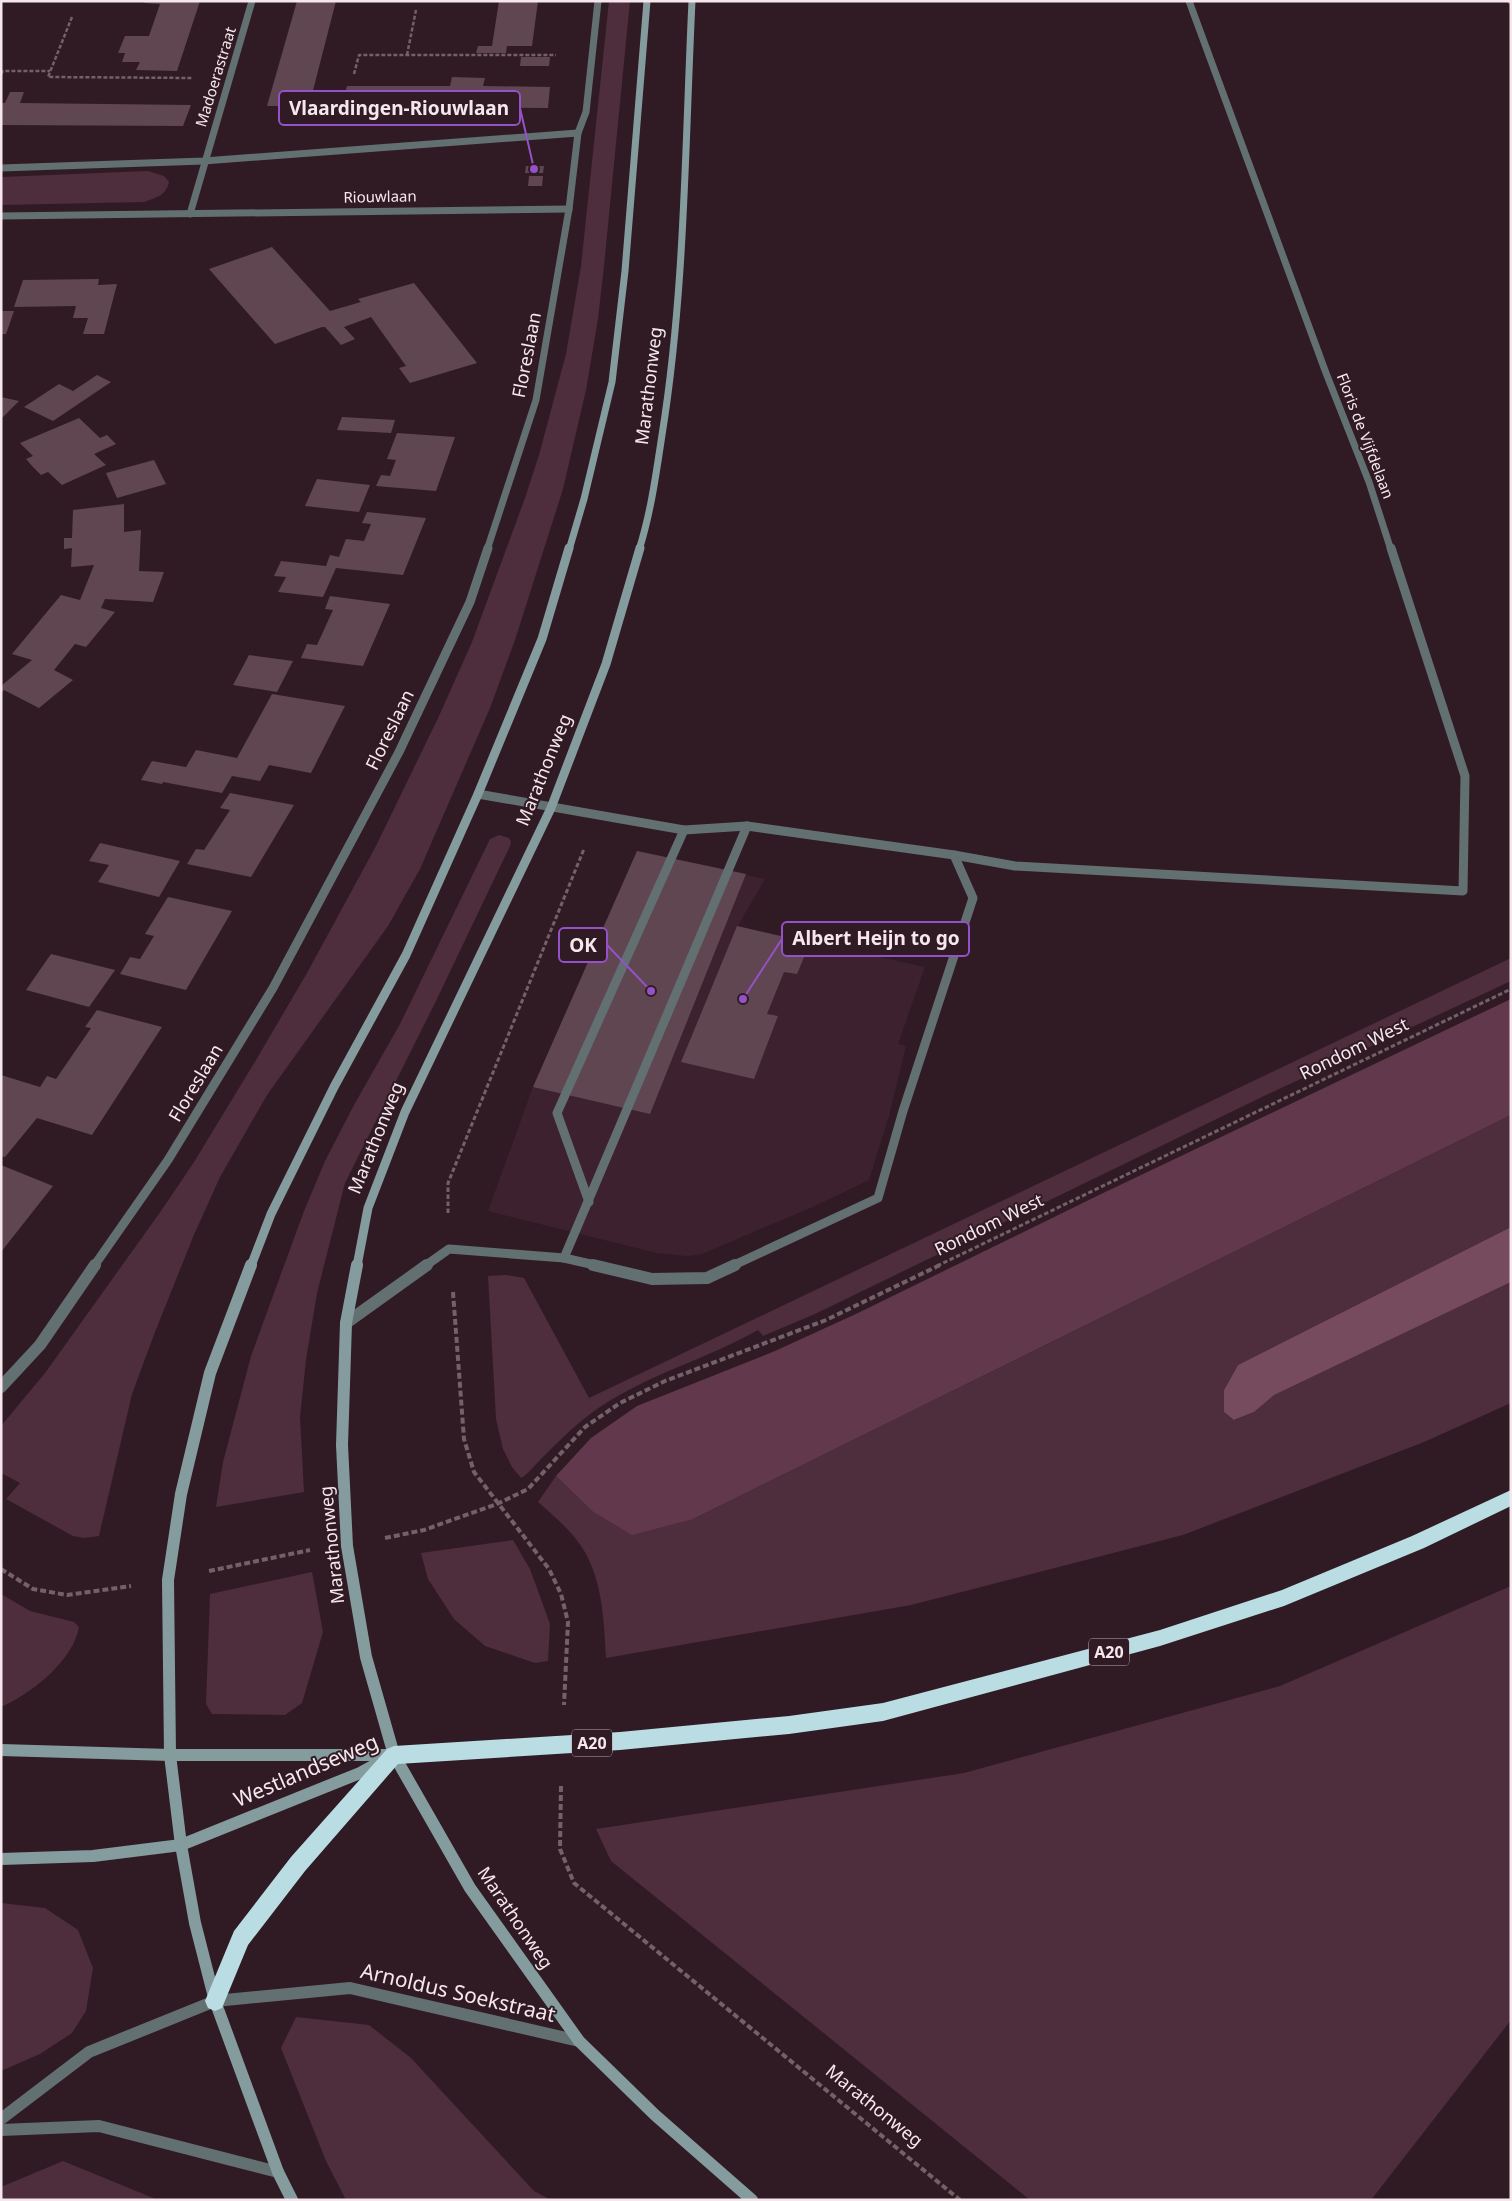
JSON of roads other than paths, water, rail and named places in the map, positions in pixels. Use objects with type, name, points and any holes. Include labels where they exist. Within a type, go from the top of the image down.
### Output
[{"type":"highway","name":"A20","points":[[394,1755],[562,1744],[779,1726],[883,1712],[1160,1638],[1284,1598],[1418,1542],[1511,1498]]},
{"type":"highway","points":[[215,2001],[241,1938],[298,1864],[394,1755]]},
{"type":"main road","name":"Marathonweg","points":[[292,2200],[278,2172],[215,2001],[195,1923],[181,1844],[170,1755],[168,1580],[182,1494],[210,1373],[271,1214],[334,1087],[406,955],[478,794],[542,640],[584,499],[612,382],[625,271],[647,1]]},
{"type":"main road","name":"Marathonweg","points":[[692,1],[679,279],[671,378],[649,517],[606,664],[551,808],[405,1112],[368,1208],[346,1322],[342,1445],[347,1546],[366,1657],[394,1755],[470,1888],[579,2042],[655,2115],[752,2200]]},
{"type":"main road","name":"Westlandseweg","points":[[1,1750],[170,1755],[394,1755]]},
{"type":"main road","name":"Westlandseweg","points":[[1,1859],[92,1856],[181,1844],[360,1773],[394,1755]]},
{"type":"street","name":"Madoerastraat","points":[[204,161],[252,1]]},
{"type":"street","name":"Floreslaan","points":[[1,1386],[40,1345],[168,1160],[273,988],[399,752],[470,602],[536,400],[569,209],[578,133],[586,112],[598,1]]},
{"type":"street","name":"Floris de Vijfdelaan","points":[[954,855],[1015,866],[1463,892],[1465,776],[1370,482],[1326,373],[1189,1]]},
{"type":"street","points":[[1,168],[204,161],[578,133]]},
{"type":"street","points":[[190,214],[204,161]]},
{"type":"street","name":"Riouwlaan","points":[[1,216],[569,209]]},
{"type":"street","points":[[346,1322],[449,1250],[564,1258],[652,1279],[707,1278],[878,1198],[903,1110],[973,898],[954,855],[747,826],[684,830],[478,794]]},
{"type":"street","points":[[564,1258],[747,826]]},
{"type":"street","points":[[589,1202],[557,1113],[684,830]]},
{"type":"street","name":"Arnoldus Soekstraat","points":[[1,2119],[89,2052],[215,2001],[350,1988],[579,2042]]},
{"type":"street","points":[[1,2130],[99,2126],[278,2172]]},
{"type":"place","name":"Vlaardingen-Riouwlaan","points":[[534,169]]},
{"type":"place","name":"OK","points":[[651,991]]},
{"type":"place","name":"Albert Heijn to go","points":[[743,999]]}]
